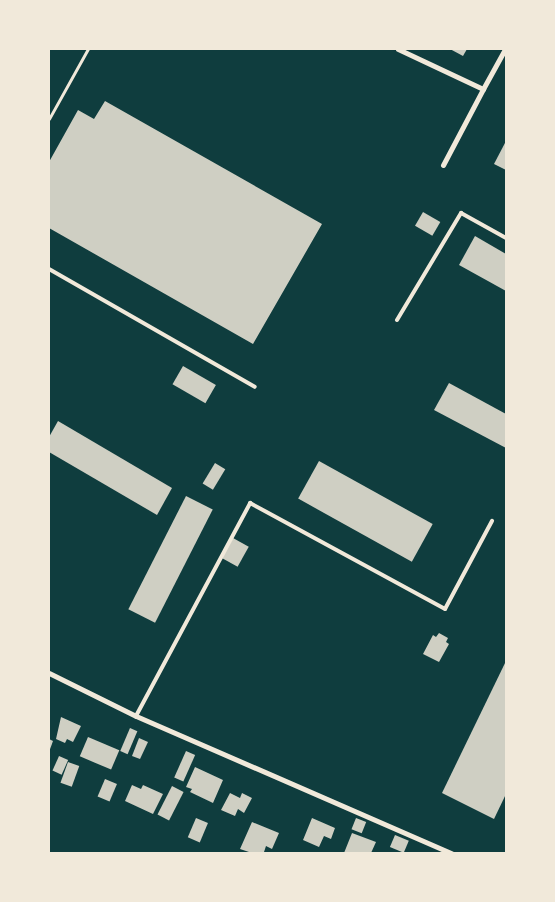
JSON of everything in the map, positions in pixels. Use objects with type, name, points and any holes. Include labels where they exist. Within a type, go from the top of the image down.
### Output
[{"type":"street","points":[[398,49],[483,89]]},
{"type":"street","points":[[443,165],[505,49]]},
{"type":"street","points":[[49,673],[136,716],[451,853]]},
{"type":"lane","points":[[397,320],[461,213],[506,238]]},
{"type":"lane","points":[[49,269],[255,387]]},
{"type":"lane","points":[[136,716],[250,503],[445,610],[492,521]]},
{"type":"path","points":[[49,119],[88,49]]},
{"type":"building","points":[[450,49],[467,49],[463,56]]},
{"type":"building","points":[[105,101],[322,224],[253,344],[49,228],[49,162],[78,110],[94,119]]},
{"type":"building","points":[[506,141],[506,170],[494,164]]},
{"type":"building","points":[[423,212],[440,222],[432,236],[415,226]]},
{"type":"building","points":[[475,236],[506,254],[506,291],[459,265]]},
{"type":"building","points":[[183,366],[216,385],[205,403],[172,384]]},
{"type":"building","points":[[449,383],[506,414],[506,448],[434,410]]},
{"type":"building","points":[[58,421],[172,488],[157,515],[49,452],[49,437]]},
{"type":"building","points":[[319,461],[433,524],[412,562],[298,499]]},
{"type":"building","points":[[215,463],[225,469],[213,490],[203,484]]},
{"type":"building","points":[[186,496],[213,510],[155,623],[128,609]]},
{"type":"building","points":[[233,538],[249,547],[238,567],[222,558]]},
{"type":"building","points":[[439,633],[448,638],[446,642],[449,644],[439,662],[423,654],[433,635],[436,637]]},
{"type":"building","points":[[506,661],[506,794],[494,819],[442,793]]},
{"type":"building","points":[[61,717],[81,726],[73,742],[67,739],[65,743],[56,739]]},
{"type":"building","points":[[130,728],[137,731],[128,754],[120,751]]},
{"type":"building","points":[[88,737],[119,750],[111,770],[80,756]]},
{"type":"building","points":[[139,738],[148,742],[140,759],[132,756]]},
{"type":"building","points":[[49,739],[53,741],[49,752]]},
{"type":"building","points":[[186,751],[195,755],[183,782],[174,777]]},
{"type":"building","points":[[59,756],[68,760],[62,775],[52,771]]},
{"type":"building","points":[[68,762],[79,766],[72,787],[60,783]]},
{"type":"building","points":[[195,767],[223,780],[213,803],[190,792],[192,789],[186,787]]},
{"type":"building","points":[[105,779],[117,784],[110,802],[98,796]]},
{"type":"building","points":[[132,785],[141,789],[143,785],[163,794],[153,814],[125,801]]},
{"type":"building","points":[[172,786],[184,792],[169,820],[157,815]]},
{"type":"building","points":[[230,793],[240,798],[242,793],[252,798],[244,813],[238,809],[235,816],[221,810]]},
{"type":"building","points":[[196,818],[208,823],[200,842],[188,837]]},
{"type":"building","points":[[312,818],[335,828],[331,839],[324,836],[319,847],[303,840]]},
{"type":"building","points":[[356,818],[366,822],[362,833],[352,829]]},
{"type":"building","points":[[252,822],[279,833],[272,849],[266,846],[264,852],[252,853],[240,849]]},
{"type":"building","points":[[352,833],[376,842],[371,853],[344,853]]},
{"type":"building","points":[[395,835],[409,841],[404,853],[390,847]]}]
